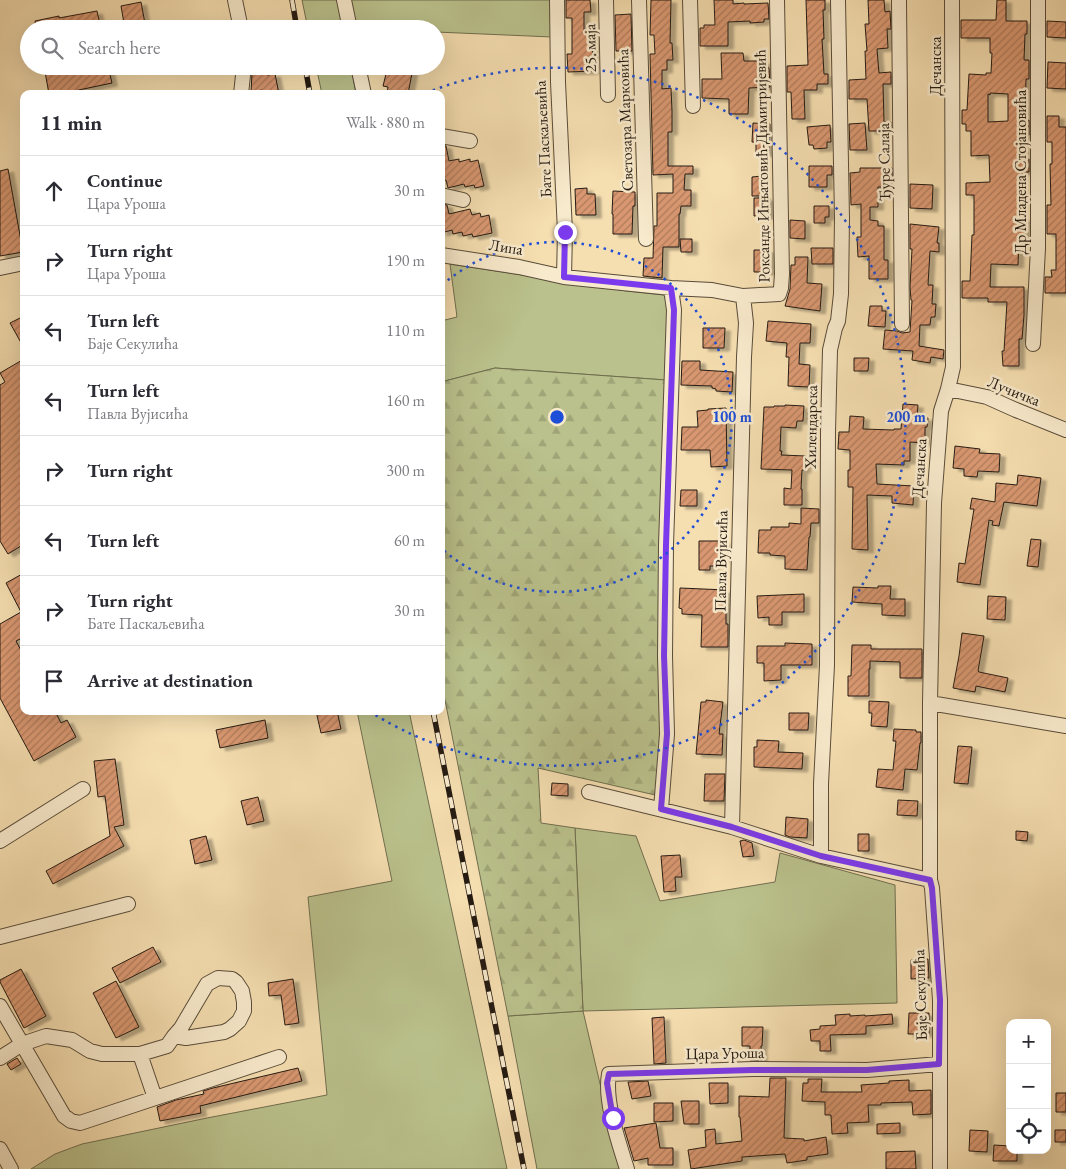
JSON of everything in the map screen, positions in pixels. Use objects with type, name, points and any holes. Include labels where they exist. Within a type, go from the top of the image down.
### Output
[{"type":"street","points":[[235,0],[239,20]]},
{"type":"street","points":[[344,0],[348,20]]},
{"type":"street","name":"Бате Паскаљевића","points":[[557,0],[558,82],[565,232],[564,277]]},
{"type":"street","name":"25. маја","points":[[606,0],[608,95]]},
{"type":"street","name":"Светозара Марковића","points":[[639,0],[646,239]]},
{"type":"street","points":[[690,0],[693,106]]},
{"type":"street","name":"Роксанде Игњатовић-Димитријевић","points":[[743,296],[779,294],[781,288],[777,0]]},
{"type":"street","name":"Хилендарска","points":[[821,856],[821,784],[827,665],[830,350],[838,321],[841,294],[842,218],[838,0]]},
{"type":"street","name":"Ђуре Салаја","points":[[899,0],[902,324]]},
{"type":"street","name":"Дечанска","points":[[930,880],[930,703],[934,502],[941,410],[953,367],[952,0]]},
{"type":"street","name":"Др Младена Стојановића","points":[[1033,344],[1038,248],[1038,0]]},
{"type":"street","points":[[241,90],[243,75]]},
{"type":"street","points":[[360,75],[363,90]]},
{"type":"street","points":[[445,137],[470,141]]},
{"type":"street","points":[[445,196],[463,200]]},
{"type":"street","name":"Липа","points":[[445,255],[519,267],[564,277],[671,288],[722,291],[743,296]]},
{"type":"street","points":[[0,268],[20,264]]},
{"type":"street","points":[[661,809],[667,734],[664,656],[674,310],[671,288]]},
{"type":"street","name":"Павла Вујисића","points":[[732,827],[746,323],[743,296]]},
{"type":"street","name":"Лучичка","points":[[948,389],[987,397],[1052,426],[1066,430]]},
{"type":"street","points":[[930,703],[1066,726]]},
{"type":"street","points":[[0,841],[83,789]]},
{"type":"street","points":[[589,792],[732,827],[821,856],[930,880]]},
{"type":"street","name":"Баје Секулића","points":[[930,880],[940,1000],[940,1169]]},
{"type":"street","points":[[0,937],[128,904]]},
{"type":"street","points":[[0,1058],[22,1044],[46,1036],[72,1040],[90,1051],[102,1054],[140,1054],[167,1046],[174,1036],[181,1028],[207,984],[218,978],[232,979],[236,982],[242,991],[244,1010],[239,1020],[230,1029],[224,1032],[186,1038],[174,1036]]},
{"type":"street","points":[[0,1006],[64,1116],[71,1121],[80,1123],[279,1057]]},
{"type":"street","points":[[140,1054],[155,1098]]},
{"type":"street","name":"Цара Уроша","points":[[627,1169],[613,1118],[607,1083],[609,1074],[752,1070],[867,1070],[939,1064]]},
{"type":"street","points":[[0,1149],[11,1169]]},
{"type":"green space","points":[[302,0],[552,0],[552,37],[445,32],[445,20],[306,20]]},
{"type":"green space","points":[[318,75],[353,75],[355,90],[321,90]]},
{"type":"green space","points":[[450,264],[664,295],[669,308],[666,380],[495,368],[445,381],[445,320],[457,317]]},
{"type":"green space","points":[[495,368],[666,380],[661,732],[655,795],[538,768],[541,823],[575,828],[583,1011],[508,1016],[445,700],[445,381]]},
{"type":"green space","points":[[358,715],[410,715],[507,1169],[31,1169],[55,1154],[82,1144],[327,1095],[308,897],[392,881]]},
{"type":"green space","points":[[575,828],[636,836],[660,901],[775,882],[780,853],[895,885],[897,1003],[583,1011]]},
{"type":"green space","points":[[583,1011],[620,1169],[537,1169],[508,1016]]},
{"type":"building","points":[[566,0],[590,0],[591,12],[584,12],[584,30],[592,30],[593,71],[568,72],[567,54],[572,54],[572,18],[566,18]]},
{"type":"building","points":[[651,0],[671,0],[670,43],[672,43],[673,60],[667,60],[667,70],[662,70],[662,89],[671,88],[672,132],[668,132],[668,166],[693,166],[693,174],[685,174],[684,190],[691,190],[691,206],[681,206],[679,214],[679,247],[663,247],[662,278],[643,276],[644,258],[653,258],[654,226],[657,226],[657,193],[673,193],[673,174],[653,175],[650,54],[655,54],[654,35],[650,35]]},
{"type":"building","points":[[714,0],[733,0],[733,4],[768,3],[769,19],[764,19],[764,22],[728,22],[728,46],[700,46],[700,28],[704,28],[704,25],[715,25]]},
{"type":"building","points":[[806,0],[825,0],[825,10],[823,10],[824,39],[822,39],[824,74],[828,74],[828,84],[817,84],[817,90],[804,90],[805,119],[792,119],[791,92],[787,92],[787,66],[808,65]]},
{"type":"building","points":[[868,0],[884,0],[885,12],[890,11],[891,29],[887,29],[888,48],[877,49],[879,73],[891,72],[891,84],[883,84],[884,122],[891,122],[891,131],[869,131],[867,99],[849,99],[849,80],[866,79],[865,51],[867,51],[865,24],[869,24]]},
{"type":"building","points":[[997,0],[1006,0],[1006,21],[1027,21],[1024,60],[1029,60],[1029,79],[1026,79],[1025,120],[1029,120],[1029,135],[1023,135],[1024,159],[1029,159],[1029,172],[1022,172],[1021,218],[1025,218],[1025,239],[1019,239],[1018,265],[991,264],[990,287],[1024,287],[1024,315],[1022,339],[1019,339],[1019,366],[1003,366],[1002,351],[1004,351],[1007,302],[988,302],[988,298],[962,298],[962,281],[970,281],[972,235],[974,235],[974,195],[966,195],[966,183],[990,182],[989,155],[971,156],[971,131],[966,131],[966,124],[962,124],[962,110],[967,110],[969,74],[986,75],[986,73],[991,73],[992,53],[990,53],[990,38],[961,38],[961,20],[996,20]],"holes":[[[988,94],[1008,94],[1008,121],[988,122]]]},
{"type":"building","points":[[141,2],[144,20],[123,20],[121,6]]},
{"type":"building","points":[[97,11],[99,20],[40,20],[59,16],[59,18]]},
{"type":"building","points":[[631,14],[632,51],[616,51],[615,15]]},
{"type":"building","points":[[1047,21],[1066,22],[1066,38],[1047,37]]},
{"type":"building","points":[[721,53],[743,53],[744,61],[765,61],[765,68],[769,68],[770,87],[749,88],[748,114],[729,114],[729,99],[702,98],[702,79],[722,79]]},
{"type":"building","points":[[1048,62],[1066,63],[1066,89],[1047,88]]},
{"type":"building","points":[[46,75],[110,75],[112,83],[79,90],[48,90]]},
{"type":"building","points":[[252,75],[275,75],[278,90],[251,90]]},
{"type":"building","points":[[386,75],[412,75],[409,90],[388,90],[388,87],[383,86]]},
{"type":"building","points":[[1047,116],[1059,116],[1059,127],[1066,127],[1066,293],[1045,293],[1045,277],[1052,277],[1051,270],[1056,270],[1056,234],[1047,234],[1047,205],[1051,205],[1050,164],[1052,164],[1052,142],[1047,142]]},
{"type":"building","points":[[753,123],[770,124],[769,153],[756,154],[756,142],[752,142]]},
{"type":"building","points":[[865,123],[867,150],[850,150],[849,124]]},
{"type":"building","points":[[830,125],[831,142],[827,142],[827,148],[814,149],[813,145],[809,145],[807,127]]},
{"type":"building","points":[[445,146],[449,161],[459,159],[459,162],[470,159],[470,162],[478,160],[484,186],[475,188],[474,185],[465,187],[464,184],[448,188]]},
{"type":"building","points":[[809,166],[832,166],[832,175],[827,175],[827,187],[809,187]]},
{"type":"building","points":[[860,168],[892,168],[892,187],[878,187],[878,207],[870,207],[870,220],[878,221],[878,226],[884,226],[884,260],[888,260],[888,279],[869,279],[869,256],[858,257],[857,237],[861,237],[861,204],[851,205],[850,173],[860,172]]},
{"type":"building","points":[[8,169],[20,235],[20,253],[0,256],[0,171]]},
{"type":"building","points":[[762,176],[762,196],[752,196],[752,177]]},
{"type":"building","points":[[910,184],[933,185],[932,209],[910,208]]},
{"type":"building","points":[[587,188],[587,194],[595,194],[596,215],[576,215],[575,189]]},
{"type":"building","points":[[613,191],[635,192],[632,234],[613,234]]},
{"type":"building","points":[[754,198],[770,198],[770,216],[754,216]]},
{"type":"building","points":[[445,205],[447,205],[449,214],[470,209],[472,215],[480,213],[481,217],[489,215],[492,233],[473,237],[472,234],[463,236],[462,232],[453,234],[452,230],[445,232]]},
{"type":"building","points":[[814,206],[829,206],[829,217],[825,217],[825,223],[814,223]]},
{"type":"building","points":[[790,220],[805,221],[805,239],[790,238]]},
{"type":"building","points":[[910,224],[939,227],[937,243],[939,243],[939,252],[930,251],[928,285],[933,285],[932,304],[936,304],[935,317],[931,317],[930,325],[920,325],[919,346],[944,350],[943,359],[931,357],[930,363],[912,360],[913,351],[883,349],[885,330],[902,333],[910,332],[912,249],[910,249]]},
{"type":"building","points":[[680,239],[692,239],[692,252],[681,252]]},
{"type":"building","points":[[811,248],[833,248],[833,264],[812,264]]},
{"type":"building","points":[[754,250],[770,250],[770,272],[754,272]]},
{"type":"building","points":[[795,257],[808,257],[807,283],[822,284],[820,311],[785,306],[790,289],[791,265],[795,265]]},
{"type":"building","points":[[870,306],[882,306],[882,311],[886,311],[885,327],[868,326]]},
{"type":"building","points":[[20,318],[20,341],[10,323]]},
{"type":"building","points":[[768,321],[811,324],[810,343],[800,343],[799,364],[810,365],[809,387],[788,386],[789,357],[786,357],[787,343],[766,341]]},
{"type":"building","points":[[703,328],[725,328],[724,348],[703,348]]},
{"type":"building","points":[[854,358],[869,358],[868,371],[854,371]]},
{"type":"building","points":[[20,361],[20,546],[8,554],[0,541],[0,385],[5,382],[0,373]]},
{"type":"building","points":[[682,361],[700,361],[700,370],[733,372],[732,392],[716,391],[712,386],[681,385]]},
{"type":"building","points":[[903,404],[918,405],[917,417],[928,418],[927,427],[925,427],[925,443],[910,442],[910,461],[904,461],[904,465],[876,464],[877,484],[914,486],[913,505],[892,503],[892,496],[867,495],[868,550],[852,549],[853,487],[848,487],[850,450],[838,449],[839,432],[849,432],[850,416],[864,417],[863,429],[901,429]]},
{"type":"building","points":[[804,406],[803,421],[797,421],[796,428],[781,427],[780,451],[782,451],[781,455],[806,456],[805,470],[802,470],[802,505],[784,505],[784,488],[791,489],[792,470],[761,469],[764,407]]},
{"type":"building","points":[[726,408],[727,466],[711,467],[710,450],[681,450],[682,427],[698,427],[697,411]]},
{"type":"building","points":[[955,446],[980,449],[979,453],[1000,454],[999,472],[978,471],[977,477],[964,476],[964,469],[953,468]]},
{"type":"building","points":[[1018,475],[1041,478],[1037,506],[1004,502],[999,526],[992,525],[993,521],[989,520],[980,585],[957,582],[959,563],[965,564],[974,509],[970,509],[972,498],[995,502],[996,483],[1017,485]]},
{"type":"building","points":[[681,490],[697,490],[697,506],[680,506]]},
{"type":"building","points":[[801,508],[819,509],[819,523],[811,523],[807,570],[785,569],[785,556],[758,553],[759,530],[771,530],[771,527],[789,527],[789,523],[801,524]]},
{"type":"building","points":[[1031,539],[1041,540],[1038,567],[1027,566]]},
{"type":"building","points":[[699,541],[724,541],[724,559],[715,560],[715,566],[710,566],[710,570],[699,570]]},
{"type":"building","points":[[20,575],[20,610],[6,583]]},
{"type":"building","points":[[878,586],[891,586],[890,599],[905,599],[905,616],[882,615],[882,604],[852,602],[853,587],[878,588]]},
{"type":"building","points":[[680,588],[726,590],[728,647],[701,647],[702,615],[682,614],[682,609],[679,608]]},
{"type":"building","points":[[804,594],[804,612],[782,612],[782,625],[769,625],[769,617],[758,618],[757,596]]},
{"type":"building","points":[[988,596],[1006,597],[1005,620],[987,619]]},
{"type":"building","points":[[20,613],[20,639],[16,641],[20,648],[20,715],[57,715],[61,723],[67,720],[76,737],[34,761],[0,698],[0,624]]},
{"type":"building","points":[[962,633],[984,636],[978,671],[1008,678],[1005,692],[976,686],[975,692],[953,688]]},
{"type":"building","points":[[785,643],[812,644],[812,665],[781,665],[781,680],[764,681],[764,663],[757,663],[757,646],[785,646]]},
{"type":"building","points":[[852,645],[871,645],[871,649],[922,649],[922,678],[900,678],[900,662],[870,661],[869,696],[848,696],[848,676],[851,676]]},
{"type":"building","points":[[706,700],[723,702],[719,734],[723,734],[722,755],[696,754],[701,702],[706,702]]},
{"type":"building","points":[[869,701],[889,702],[887,727],[871,726],[872,713],[869,713]]},
{"type":"building","points":[[789,713],[809,713],[808,730],[789,730]]},
{"type":"building","points":[[317,715],[338,715],[341,729],[321,733]]},
{"type":"building","points":[[265,720],[268,738],[220,748],[216,730]]},
{"type":"building","points":[[894,729],[921,732],[917,770],[905,769],[903,790],[876,787],[878,769],[893,770],[896,741],[893,741]]},
{"type":"building","points":[[757,740],[779,741],[778,752],[803,753],[802,769],[754,767],[754,747],[757,747]]},
{"type":"building","points":[[958,746],[972,747],[968,784],[954,783]]},
{"type":"building","points":[[115,759],[124,825],[114,827],[124,846],[53,884],[46,871],[110,836],[105,796],[98,797],[94,761]]},
{"type":"building","points":[[705,774],[725,774],[724,801],[704,801]]},
{"type":"building","points":[[552,783],[568,784],[568,796],[551,795]]},
{"type":"building","points":[[258,797],[264,821],[247,825],[241,801]]},
{"type":"building","points":[[898,800],[918,801],[917,816],[897,815]]},
{"type":"building","points":[[786,817],[808,819],[807,838],[785,835]]},
{"type":"building","points":[[1016,831],[1028,832],[1027,841],[1016,840]]},
{"type":"building","points":[[858,834],[869,834],[869,851],[858,851]]},
{"type":"building","points":[[206,836],[212,860],[195,864],[190,840]]},
{"type":"building","points":[[744,840],[752,843],[754,856],[743,857],[740,841]]},
{"type":"building","points":[[680,855],[682,877],[675,877],[676,891],[664,892],[661,856]]},
{"type":"building","points":[[153,947],[161,962],[120,983],[112,968]]},
{"type":"building","points":[[928,959],[929,978],[911,979],[911,960]]},
{"type":"building","points":[[21,969],[46,1016],[24,1028],[0,982],[0,980]]},
{"type":"building","points":[[293,979],[299,1023],[285,1025],[281,995],[269,996],[268,983]]},
{"type":"building","points":[[116,981],[139,1027],[116,1038],[93,993]]},
{"type":"building","points":[[909,1013],[929,1013],[929,1034],[908,1034]]},
{"type":"building","points":[[850,1014],[850,1016],[865,1016],[892,1014],[893,1024],[866,1026],[866,1034],[830,1035],[831,1051],[820,1051],[820,1041],[811,1041],[810,1030],[820,1029],[820,1026],[836,1025],[835,1015]]},
{"type":"building","points":[[664,1017],[666,1063],[654,1064],[652,1018]]},
{"type":"building","points":[[742,1027],[763,1027],[762,1060],[750,1060],[750,1046],[742,1046]]},
{"type":"building","points":[[17,1058],[21,1064],[11,1070],[7,1064]]},
{"type":"building","points":[[298,1068],[302,1081],[200,1106],[201,1113],[160,1121],[157,1107],[176,1100],[204,1094],[203,1091],[213,1088]]},
{"type":"building","points":[[770,1078],[786,1078],[784,1138],[804,1139],[804,1141],[826,1137],[828,1154],[807,1157],[807,1160],[787,1163],[785,1154],[742,1157],[742,1161],[691,1169],[688,1150],[706,1147],[705,1130],[715,1129],[716,1144],[742,1141],[739,1096],[769,1097]]},
{"type":"building","points":[[808,1079],[822,1079],[821,1092],[862,1092],[861,1085],[909,1080],[909,1091],[931,1090],[931,1114],[913,1115],[912,1102],[868,1105],[869,1122],[847,1123],[848,1133],[832,1134],[831,1115],[825,1115],[825,1102],[802,1101],[803,1083],[808,1083]]},
{"type":"building","points":[[648,1081],[651,1096],[632,1099],[628,1082]]},
{"type":"building","points":[[709,1083],[728,1083],[728,1103],[710,1104]]},
{"type":"building","points":[[1056,1093],[1066,1093],[1066,1112],[1056,1112]]},
{"type":"building","points":[[681,1101],[699,1101],[699,1124],[684,1124]]},
{"type":"building","points":[[654,1103],[673,1103],[673,1121],[654,1122]]},
{"type":"building","points":[[656,1123],[660,1148],[673,1148],[673,1165],[648,1165],[648,1158],[634,1161],[624,1128]]},
{"type":"building","points":[[900,1123],[900,1133],[877,1134],[877,1124]]},
{"type":"building","points":[[970,1130],[988,1131],[987,1152],[969,1151]]},
{"type":"building","points":[[1055,1130],[1066,1130],[1066,1142],[1055,1142]]},
{"type":"building","points":[[994,1145],[1006,1146],[1006,1154],[1017,1154],[1017,1161],[993,1161]]},
{"type":"building","points":[[915,1151],[916,1169],[886,1169],[886,1152]]},
{"type":"railway","points":[[292,0],[295,20]]},
{"type":"railway","points":[[307,75],[309,90]]},
{"type":"railway","points":[[434,715],[524,1169]]},
{"type":"route","points":[[565,232],[564,277],[671,288],[674,310],[664,656],[667,734],[661,809],[732,827],[821,856],[930,880],[940,1000],[939,1064],[867,1070],[752,1070],[609,1074],[607,1083],[613,1118]]}]
